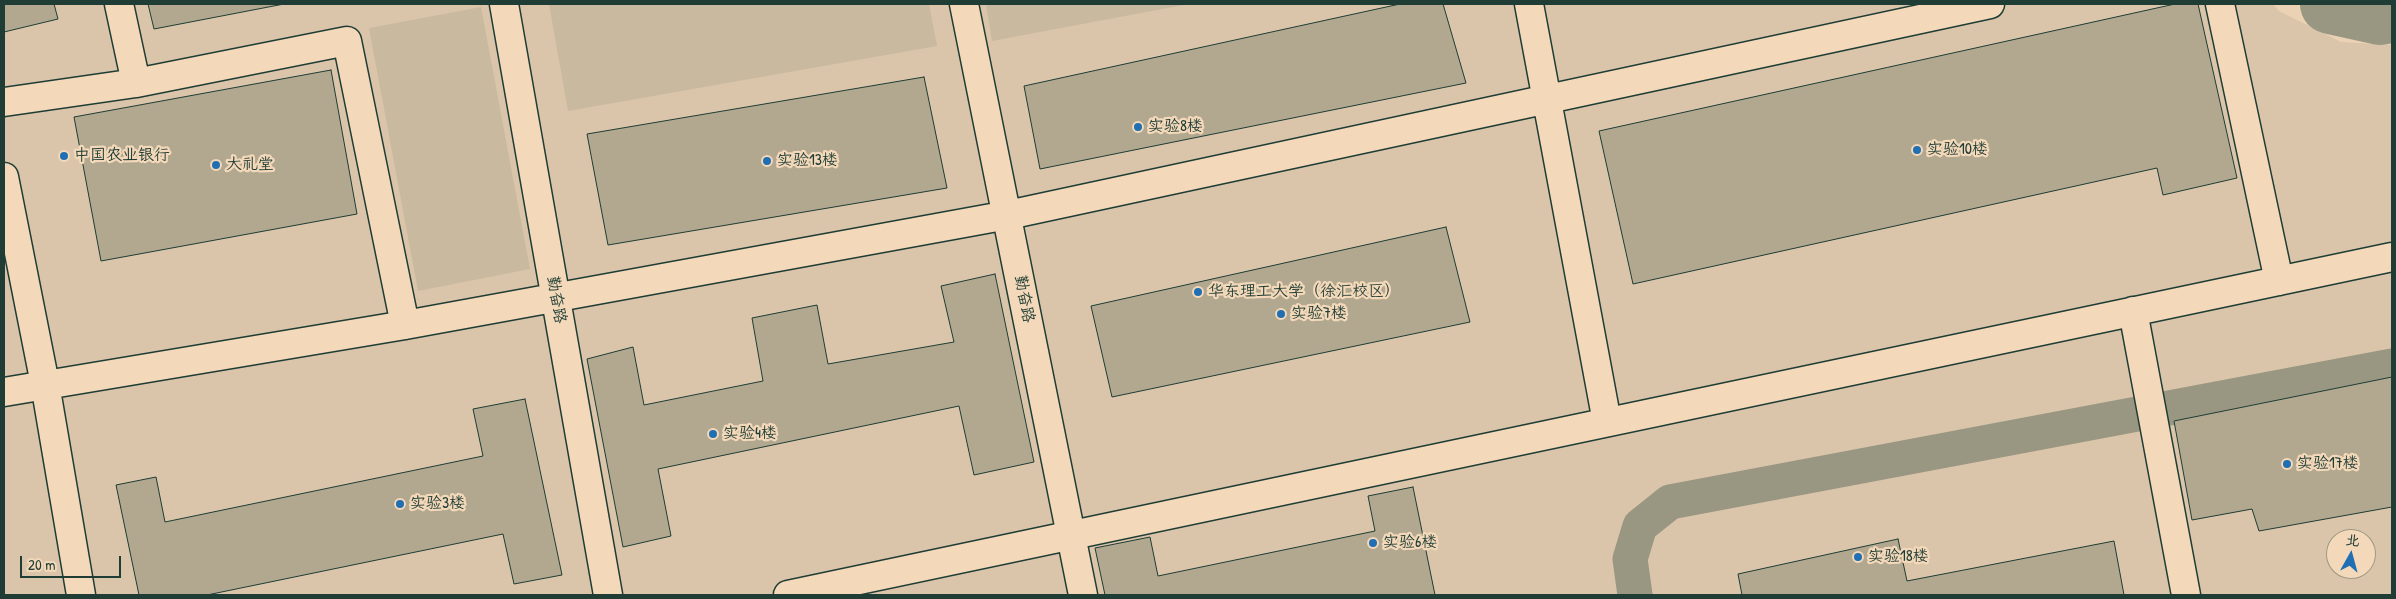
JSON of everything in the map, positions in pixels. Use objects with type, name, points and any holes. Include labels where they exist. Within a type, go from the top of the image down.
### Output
[{"type":"street","points":[[118,4],[136,83]]},
{"type":"street","name":"勤奋路","points":[[504,4],[608,595]]},
{"type":"street","name":"勤奋路","points":[[964,4],[1083,595]]},
{"type":"street","points":[[1528,4],[1607,422]]},
{"type":"street","points":[[4,392],[404,325],[1008,216],[1990,4]]},
{"type":"street","points":[[2220,4],[2279,281]]},
{"type":"street","points":[[4,102],[136,83],[347,41],[404,325]]},
{"type":"street","points":[[4,176],[45,384],[81,595]]},
{"type":"street","points":[[788,595],[2392,257]]},
{"type":"street","points":[[2133,311],[2186,595]]},
{"type":"shaded area","name":"华东理工大学（徐汇校区）","points":[[4,4],[2273,4],[2279,11],[2341,42],[2392,45],[2392,595],[4,595]]},
{"type":"shaded area","points":[[549,4],[929,4],[937,46],[568,111]]},
{"type":"shaded area","points":[[986,4],[1189,4],[992,41]]},
{"type":"shaded area","points":[[481,7],[530,269],[418,291],[369,28]]},
{"type":"building","points":[[4,4],[54,4],[58,19],[4,32]]},
{"type":"building","points":[[148,4],[284,4],[154,29]]},
{"type":"building","name":"实验8楼","points":[[1400,4],[1443,4],[1466,83],[1040,169],[1024,86]]},
{"type":"building","name":"实验10楼","points":[[2175,4],[2198,4],[2237,178],[2163,195],[2157,168],[1633,284],[1599,131]]},
{"type":"building","name":"大礼堂","points":[[331,70],[357,214],[101,261],[74,117]]},
{"type":"building","name":"实验13楼","points":[[924,77],[947,188],[608,245],[587,134]]},
{"type":"building","name":"实验7楼","points":[[1446,227],[1470,322],[1112,397],[1091,306]]},
{"type":"building","name":"实验4楼","points":[[995,274],[1034,462],[974,475],[959,406],[658,469],[671,536],[623,547],[587,359],[633,347],[644,405],[763,381],[752,318],[817,305],[828,364],[954,342],[941,286]]},
{"type":"building","name":"实验17楼","points":[[2392,377],[2392,507],[2259,531],[2252,509],[2192,520],[2174,421]]},
{"type":"building","name":"实验3楼","points":[[525,399],[562,575],[514,584],[503,534],[207,595],[139,595],[116,485],[156,477],[165,522],[483,456],[473,409]]},
{"type":"building","name":"实验6楼","points":[[1413,487],[1435,595],[1105,595],[1095,548],[1150,537],[1158,576],[1375,531],[1368,496]]},
{"type":"building","name":"实验18楼","points":[[1898,539],[1907,581],[2114,541],[2124,595],[1742,595],[1738,574]]},
{"type":"waterway","points":[[2330,4],[2380,15],[2392,13]]},
{"type":"waterway","points":[[1635,595],[1630,559],[1640,526],[1670,502],[2392,366]]},
{"type":"place","name":"实验8楼","points":[[1138,127]]},
{"type":"place","name":"实验10楼","points":[[1917,150]]},
{"type":"place","name":"中国农业银行","points":[[64,156]]},
{"type":"place","name":"实验13楼","points":[[767,161]]},
{"type":"place","name":"大礼堂","points":[[216,165]]},
{"type":"place","name":"华东理工大学（徐汇校区）","points":[[1198,292]]},
{"type":"place","name":"实验7楼","points":[[1281,314]]},
{"type":"place","name":"实验4楼","points":[[713,434]]},
{"type":"place","name":"实验17楼","points":[[2287,464]]},
{"type":"place","name":"实验3楼","points":[[400,504]]},
{"type":"place","name":"实验6楼","points":[[1373,543]]},
{"type":"place","name":"实验18楼","points":[[1858,557]]}]
